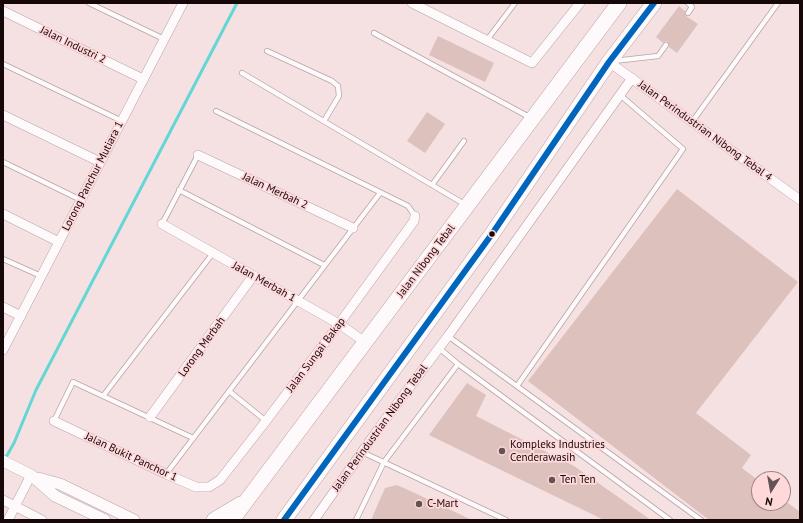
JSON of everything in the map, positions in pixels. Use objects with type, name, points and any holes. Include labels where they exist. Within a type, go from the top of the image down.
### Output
[{"type":"highway","name":"Jalan Nibong Tebal","points":[[232,520],[619,3]]},
{"type":"highway","points":[[284,520],[490,236],[609,62],[654,3]]},
{"type":"highway","points":[[214,520],[247,500]]},
{"type":"highway","points":[[246,520],[244,516],[247,500]]},
{"type":"street","name":"Lorong Panchur Mutiara 1","points":[[3,350],[183,3]]},
{"type":"street","points":[[414,3],[532,63],[580,3]]},
{"type":"street","name":"Jalan Industri 2","points":[[3,11],[143,79]]},
{"type":"street","name":"Jalan Perindustrian Nibong Tebal 4","points":[[609,62],[800,200]]},
{"type":"street","name":"Jalan Perindustrian Nibong Tebal","points":[[314,520],[362,452],[448,336],[632,78]]},
{"type":"street","points":[[3,116],[100,162]]},
{"type":"street","name":"Jalan Merbah 2","points":[[198,155],[353,228]]},
{"type":"street","points":[[3,214],[59,242]]},
{"type":"street","name":"Jalan Sungai Bakap","points":[[209,487],[220,480],[266,421],[414,221],[415,216]]},
{"type":"street","name":"Jalan Merbah 1","points":[[162,224],[339,324],[365,342]]},
{"type":"street","name":"Lorong Merbah","points":[[150,417],[253,276]]},
{"type":"street","points":[[3,307],[21,316]]},
{"type":"street","name":"Jalan Bukit Panchor 1","points":[[54,421],[196,487],[209,487]]},
{"type":"street","points":[[3,461],[31,475],[60,484],[134,520]]},
{"type":"street","points":[[8,520],[31,475]]},
{"type":"street","points":[[31,475],[55,496],[106,520]]},
{"type":"street","points":[[5,501],[42,520]]},
{"type":"lane","points":[[89,3],[164,39]]},
{"type":"lane","points":[[487,40],[515,3]]},
{"type":"lane","points":[[688,3],[692,7],[688,13]]},
{"type":"lane","points":[[692,122],[778,3]]},
{"type":"lane","points":[[374,33],[532,119]]},
{"type":"lane","points":[[609,62],[658,56],[666,45]]},
{"type":"lane","points":[[267,51],[332,81],[338,86],[339,96],[324,121]]},
{"type":"lane","points":[[3,64],[122,121]]},
{"type":"lane","points":[[242,73],[468,206]]},
{"type":"lane","points":[[517,386],[683,150],[620,95]]},
{"type":"lane","points":[[216,111],[408,206],[415,216]]},
{"type":"lane","points":[[432,185],[464,141]]},
{"type":"lane","points":[[162,224],[198,155]]},
{"type":"lane","points":[[3,162],[81,200]]},
{"type":"lane","points":[[179,190],[324,265]]},
{"type":"lane","points":[[166,474],[380,193]]},
{"type":"lane","points":[[103,396],[213,253]]},
{"type":"lane","points":[[3,259],[41,276]]},
{"type":"lane","points":[[448,336],[702,520]]},
{"type":"lane","points":[[439,348],[458,364],[670,520]]},
{"type":"lane","points":[[356,520],[384,462],[458,364]]},
{"type":"lane","points":[[54,421],[73,382],[193,438]]},
{"type":"lane","points":[[228,391],[266,421]]},
{"type":"lane","points":[[362,452],[506,520]]},
{"type":"building","points":[[679,6],[685,11],[686,16],[698,24],[677,53],[669,47],[668,42],[666,41],[663,43],[656,37]]},
{"type":"building","points":[[438,36],[494,63],[485,82],[429,55]]},
{"type":"building","points":[[427,112],[445,124],[425,153],[407,141]]},
{"type":"building","points":[[677,189],[798,282],[696,413],[751,455],[742,468],[751,475],[751,511],[791,511],[791,505],[800,512],[800,520],[709,520],[528,381]]},
{"type":"building","name":"Kompleks Industries Cenderawasih","points":[[467,383],[486,395],[476,416],[574,466],[651,520],[604,520],[429,435]]},
{"type":"building","name":"C-Mart","points":[[397,485],[472,520],[371,520],[385,488]]},
{"type":"waterway","points":[[5,459],[14,443],[36,390],[237,3]]},
{"type":"transit line","points":[[284,520],[492,234],[609,62],[654,3]]},
{"type":"place","name":"Kompleks Industries Cenderawasih","points":[[502,451]]},
{"type":"place","name":"Ten Ten","points":[[552,480]]},
{"type":"place","name":"C-Mart","points":[[419,504]]}]
